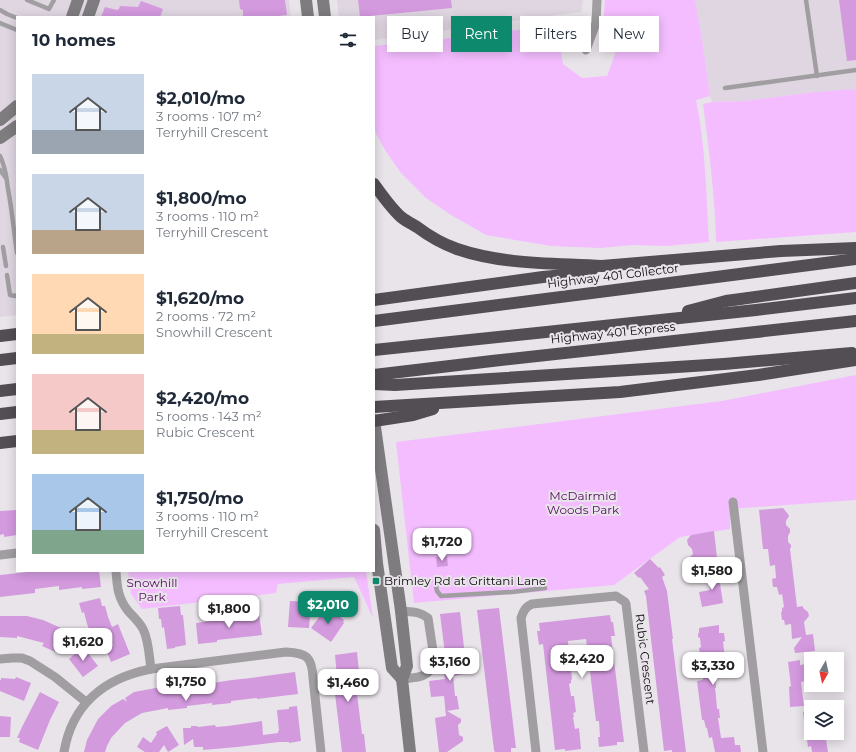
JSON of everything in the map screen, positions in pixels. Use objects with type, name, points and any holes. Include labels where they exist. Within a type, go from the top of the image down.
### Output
[{"type":"highway","points":[[375,185],[401,217],[428,235],[456,249],[514,261],[602,266],[781,251],[856,248]]},
{"type":"highway","name":"Highway 401 Collector","points":[[375,321],[856,259]]},
{"type":"highway","points":[[375,300],[542,277],[576,274],[602,266]]},
{"type":"highway","points":[[651,320],[726,301],[856,284]]},
{"type":"highway","name":"Highway 401 Express","points":[[375,350],[756,310],[856,298]]},
{"type":"highway","name":"Highway 401 Express","points":[[375,375],[856,320]]},
{"type":"highway","points":[[0,336],[16,334]]},
{"type":"highway","points":[[375,384],[395,385],[724,364],[856,353]]},
{"type":"highway","points":[[0,360],[16,358]]},
{"type":"highway","points":[[375,407],[620,392],[758,375],[856,360]]},
{"type":"highway","points":[[0,391],[16,389]]},
{"type":"highway","points":[[375,420],[413,415],[454,403]]},
{"type":"highway","points":[[0,414],[16,412]]},
{"type":"highway","points":[[0,443],[16,441]]},
{"type":"main road","points":[[72,16],[78,0]]},
{"type":"main road","points":[[88,16],[94,0]]},
{"type":"main road","points":[[306,0],[308,16]]},
{"type":"main road","points":[[323,0],[326,16]]},
{"type":"main road","points":[[0,120],[16,107]]},
{"type":"main road","points":[[0,138],[16,127]]},
{"type":"main road","points":[[375,429],[401,611],[407,666],[402,679],[410,752]]},
{"type":"main road","points":[[375,541],[392,668],[402,679]]},
{"type":"street","points":[[591,36],[596,23],[597,0]]},
{"type":"street","points":[[732,502],[763,752]]},
{"type":"street","points":[[0,555],[16,553]]},
{"type":"street","points":[[116,572],[117,588],[122,602],[126,609],[143,628],[148,642],[151,669]]},
{"type":"street","name":"Rubic Crescent","points":[[536,752],[521,618],[523,611],[532,604],[616,596],[626,604],[644,752]]},
{"type":"street","points":[[401,611],[419,612],[428,618],[435,664],[424,676],[402,679]]},
{"type":"street","points":[[64,752],[68,731],[76,715],[86,702],[112,682],[134,673],[151,669],[286,652],[300,654],[310,660],[321,752]]},
{"type":"street","points":[[0,659],[22,658],[30,661],[55,677],[86,702]]},
{"type":"lane","points":[[27,0],[49,9],[54,0]]},
{"type":"lane","points":[[806,0],[817,76]]},
{"type":"lane","points":[[0,10],[16,18]]},
{"type":"lane","points":[[0,23],[16,30]]},
{"type":"lane","points":[[725,88],[856,70]]},
{"type":"lane","points":[[0,156],[6,170],[16,246]]},
{"type":"lane","points":[[0,170],[6,178]]},
{"type":"lane","points":[[3,247],[6,266]]},
{"type":"lane","points":[[7,275],[10,295],[16,296]]},
{"type":"lane","points":[[434,581],[437,591],[441,596],[512,592],[545,588]]},
{"type":"shaded area","points":[[0,0],[289,0],[291,16],[16,16],[16,315],[0,317]]},
{"type":"shaded area","points":[[337,0],[583,0],[581,12],[551,16],[520,16],[520,20],[512,21],[512,16],[451,16],[451,30],[443,31],[443,16],[387,16],[387,38],[375,40],[375,16],[339,16]]},
{"type":"shaded area","points":[[695,0],[856,0],[856,89],[814,92],[744,101],[712,102]]},
{"type":"green space","points":[[605,0],[695,0],[710,96],[696,100],[704,153],[709,242],[667,246],[633,245],[600,248],[551,246],[486,235],[451,215],[426,198],[401,173],[385,150],[375,132],[375,46],[387,45],[387,52],[443,52],[443,39],[451,38],[451,52],[512,52],[512,31],[520,30],[520,52],[561,52],[563,64],[582,78],[607,76],[615,54],[614,52],[659,52],[659,16],[604,16]]},
{"type":"green space","points":[[856,89],[856,232],[716,242],[713,190],[703,104]]},
{"type":"green space","name":"McDairmid Woods Park","points":[[856,375],[856,500],[730,509],[730,529],[680,537],[614,585],[414,603],[396,442],[722,401]]},
{"type":"green space","name":"Snowhill Park","points":[[128,572],[366,572],[373,618],[354,577],[278,584],[276,593],[142,609],[131,594]]},
{"type":"building","points":[[239,0],[285,0],[287,15],[243,16],[243,10],[240,9]]},
{"type":"building","points":[[358,0],[451,0],[452,8],[360,16]]},
{"type":"building","points":[[839,0],[856,0],[856,60],[847,61]]},
{"type":"building","points":[[141,1],[163,9],[160,16],[101,16],[105,7],[117,10],[120,6],[138,7]]},
{"type":"building","points":[[783,508],[789,516],[786,521],[786,525],[790,529],[788,542],[791,545],[790,549],[797,607],[803,606],[803,608],[808,612],[809,616],[804,622],[806,635],[813,634],[815,651],[795,653],[794,648],[802,637],[792,639],[791,624],[785,625],[784,620],[782,620],[781,612],[782,608],[784,607],[782,594],[779,595],[777,587],[773,587],[772,579],[776,578],[775,565],[770,566],[768,549],[763,549],[759,510]]},
{"type":"building","points":[[16,510],[16,535],[4,537],[4,534],[0,535],[0,511]]},
{"type":"building","points":[[714,531],[717,558],[712,559],[713,567],[694,569],[689,558],[693,554],[692,549],[688,545],[687,540],[691,535]]},
{"type":"building","points":[[447,556],[448,566],[437,567],[436,557]]},
{"type":"building","points":[[650,559],[659,568],[660,567],[665,575],[662,577],[667,591],[686,752],[672,752],[672,750],[664,751],[646,596],[644,591],[649,589],[640,577],[639,578],[634,573]]},
{"type":"building","points":[[718,571],[723,603],[702,607],[699,592],[710,590],[707,572]]},
{"type":"building","points":[[28,572],[99,572],[101,587],[82,589],[82,587],[59,590],[59,586],[35,589],[35,593],[0,597],[0,575]]},
{"type":"building","points":[[100,598],[102,606],[105,606],[112,627],[118,624],[130,654],[111,662],[99,633],[92,636],[84,612],[82,613],[79,603]]},
{"type":"building","points":[[290,601],[311,602],[309,628],[288,627]]},
{"type":"building","points":[[180,606],[181,615],[183,615],[186,645],[167,649],[164,627],[162,628],[161,619],[159,619],[158,608]]},
{"type":"building","points":[[327,608],[344,620],[344,623],[331,642],[311,628]]},
{"type":"building","points":[[499,608],[516,748],[511,748],[511,752],[495,752],[494,750],[477,610]]},
{"type":"building","points":[[460,612],[466,665],[463,665],[464,674],[453,676],[455,696],[457,696],[459,709],[447,711],[461,719],[461,722],[458,725],[459,735],[463,737],[463,741],[447,752],[439,752],[435,718],[446,716],[444,696],[431,697],[429,681],[445,679],[444,670],[447,669],[440,614]]},
{"type":"building","points":[[259,614],[262,635],[217,640],[217,642],[198,644],[196,623],[218,620],[218,618]]},
{"type":"building","points":[[610,615],[611,622],[613,622],[615,636],[611,636],[624,742],[617,742],[617,745],[599,747],[599,721],[596,721],[586,639],[568,641],[572,679],[571,683],[569,684],[571,696],[574,696],[576,712],[573,713],[573,717],[575,729],[579,728],[581,749],[565,751],[565,749],[555,750],[543,644],[539,645],[537,631],[540,631],[539,623]]},
{"type":"building","points":[[0,616],[27,616],[43,620],[61,628],[60,630],[69,634],[60,654],[42,646],[44,643],[17,636],[17,638],[0,637]]},
{"type":"building","points":[[719,625],[719,633],[724,633],[725,641],[723,642],[725,668],[721,669],[722,676],[715,677],[721,738],[734,737],[735,745],[740,745],[741,752],[715,752],[712,737],[709,738],[704,720],[702,720],[697,681],[703,680],[699,648],[701,647],[700,638],[698,637],[699,628]]},
{"type":"building","points":[[83,647],[98,666],[83,677],[69,659]]},
{"type":"building","points":[[357,652],[359,671],[355,672],[362,734],[364,734],[366,752],[342,752],[333,677],[337,677],[335,655]]},
{"type":"building","points":[[800,660],[800,665],[804,664],[804,681],[801,682],[804,706],[790,707],[789,687],[791,686],[788,662]]},
{"type":"building","points":[[295,672],[298,694],[231,701],[231,703],[212,705],[212,703],[187,706],[187,708],[168,710],[168,708],[142,713],[125,723],[111,738],[105,752],[84,752],[87,740],[98,719],[111,706],[123,699],[127,702],[125,698],[134,692],[161,687],[162,689],[188,686],[187,684],[206,682],[206,684]]},
{"type":"building","points":[[16,677],[31,683],[24,701],[0,691],[1,678],[15,679]]},
{"type":"building","points":[[40,692],[59,702],[38,750],[19,742],[20,738],[17,738]]},
{"type":"building","points":[[297,706],[301,741],[203,750],[203,747],[194,747],[193,739],[184,745],[183,728],[191,728],[191,726],[198,727],[215,725],[216,727],[262,721],[263,735],[278,733],[277,710],[289,709],[289,707]]},
{"type":"building","points":[[0,716],[11,717],[10,737],[0,737]]},
{"type":"building","points":[[167,726],[179,745],[168,752],[164,745],[159,752],[145,752],[137,747],[143,737],[151,743],[157,734],[156,732]]},
{"type":"building","points":[[807,740],[826,740],[828,752],[812,752],[811,746],[808,747]]},
{"type":"place","name":"Brimley Rd at Grittani Lane","points":[[376,581]]}]
